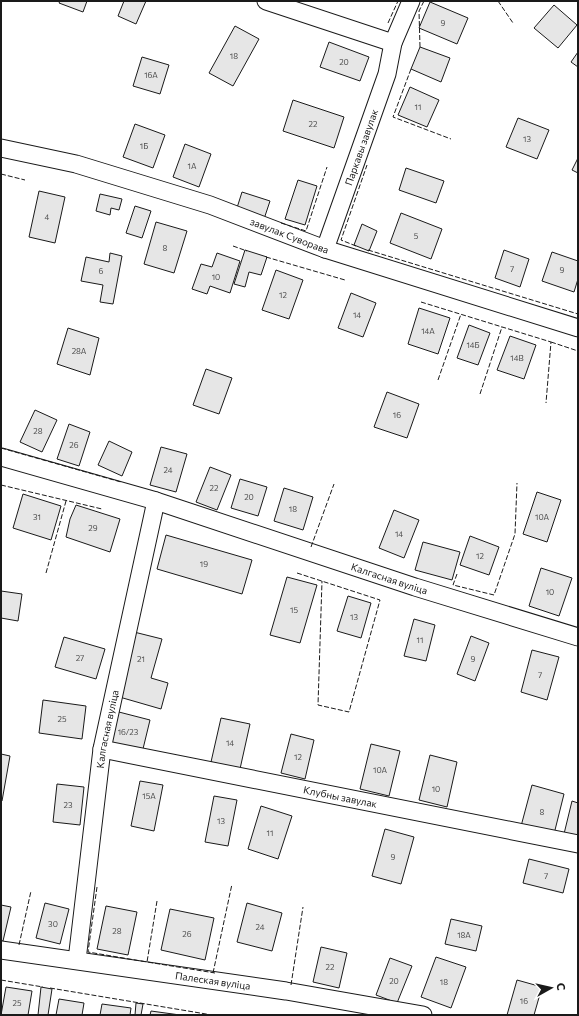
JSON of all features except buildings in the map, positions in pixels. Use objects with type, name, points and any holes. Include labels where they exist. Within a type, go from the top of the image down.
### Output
[{"type":"street","points":[[266,1],[393,43]]},
{"type":"street","name":"Паркавы завулак","points":[[325,249],[387,74],[393,43],[411,1]]},
{"type":"street","name":"завулак Суворава","points":[[1,148],[76,164],[210,205],[325,249],[578,328]]},
{"type":"street","name":"Калгасная вуліца","points":[[1,457],[156,501],[415,587],[578,636]]},
{"type":"street","name":"Калгасная вуліца","points":[[77,960],[102,749],[156,501]]},
{"type":"street","name":"Клубны завулак","points":[[102,749],[578,844]]},
{"type":"street","name":"Палеская вуліца","points":[[1,950],[286,991],[423,1015]]},
{"type":"fence","points":[[388,23],[398,1]]},
{"type":"fence","points":[[420,47],[419,11],[424,1]]},
{"type":"fence","points":[[498,1],[513,23]]},
{"type":"fence","points":[[411,69],[393,117],[451,139]]},
{"type":"fence","points":[[356,246],[341,240],[367,165]]},
{"type":"fence","points":[[281,223],[306,231],[327,167]]},
{"type":"fence","points":[[1,174],[25,180]]},
{"type":"fence","points":[[233,246],[247,251]]},
{"type":"fence","points":[[368,250],[578,314]]},
{"type":"fence","points":[[266,257],[345,280]]},
{"type":"fence","points":[[421,302],[551,342],[546,403]]},
{"type":"fence","points":[[438,380],[461,314]]},
{"type":"fence","points":[[480,394],[502,327]]},
{"type":"fence","points":[[551,342],[578,351]]},
{"type":"fence","points":[[1,448],[121,482]]},
{"type":"fence","points":[[457,574],[453,585],[494,595],[515,534],[517,483]]},
{"type":"fence","points":[[311,547],[334,484]]},
{"type":"fence","points":[[1,485],[102,509]]},
{"type":"fence","points":[[46,573],[66,501]]},
{"type":"fence","points":[[297,573],[380,600],[349,712],[318,705],[322,581]]},
{"type":"fence","points":[[213,973],[232,884]]},
{"type":"fence","points":[[97,887],[88,952],[147,962]]},
{"type":"fence","points":[[19,945],[31,891]]},
{"type":"fence","points":[[157,901],[147,962],[215,973]]},
{"type":"fence","points":[[291,985],[303,907]]},
{"type":"fence","points":[[1,980],[43,987]]},
{"type":"fence","points":[[50,988],[212,1015]]}]
